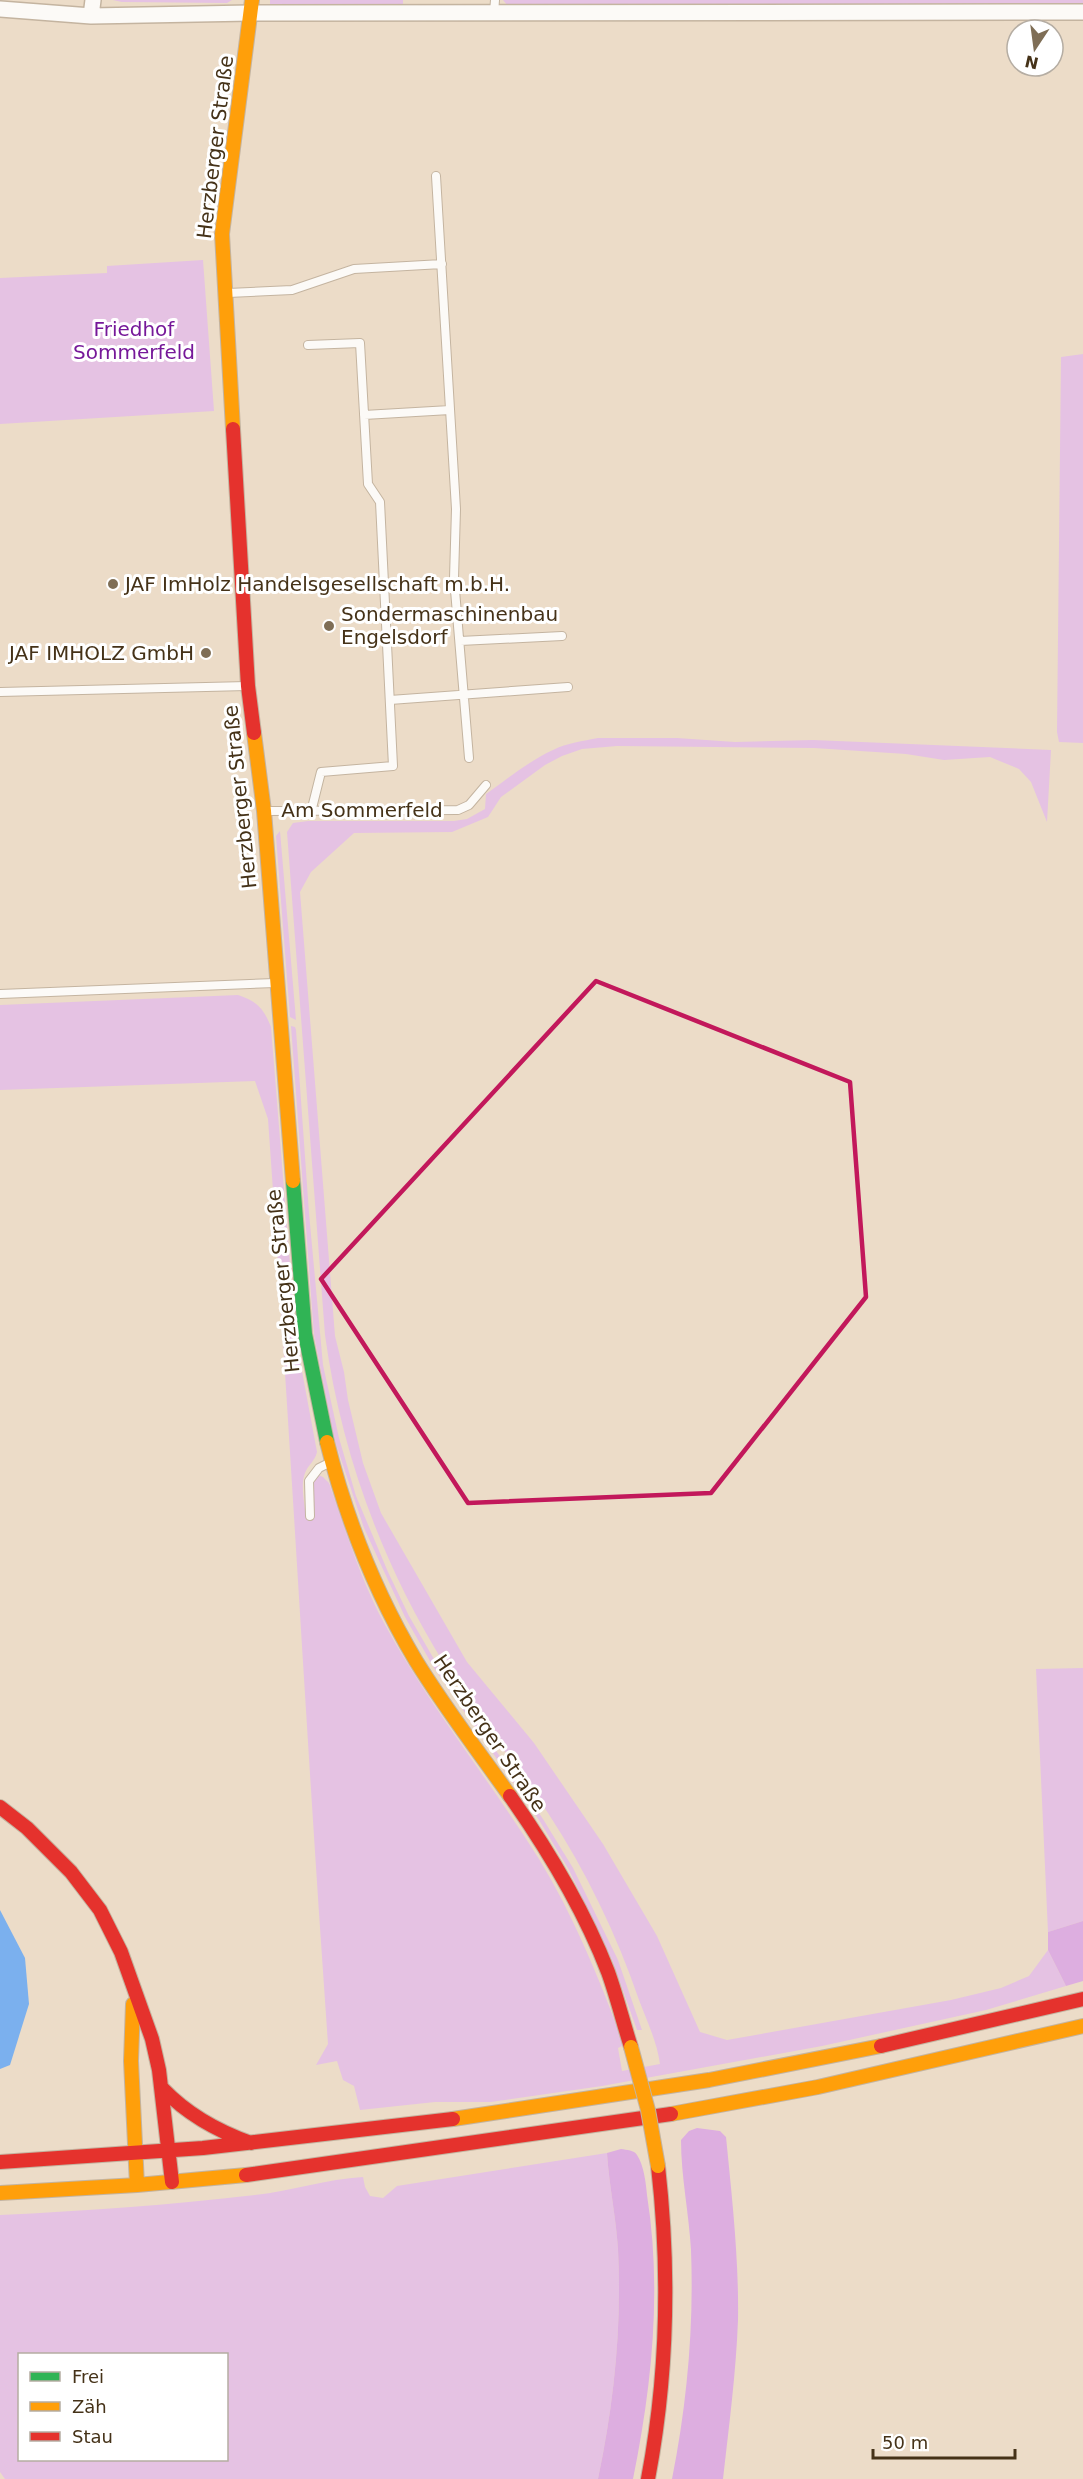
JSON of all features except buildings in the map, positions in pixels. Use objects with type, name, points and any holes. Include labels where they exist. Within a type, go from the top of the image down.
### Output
[{"type":"main road","name":"Herzberger Straße","points":[[251,7],[222,234],[248,686],[264,811],[305,1334],[315,1399],[331,1462],[365,1557],[402,1636],[452,1714],[529,1824],[584,1920],[604,1963],[631,2048],[648,2110],[658,2166],[668,2248],[669,2320],[661,2409],[648,2479]]},
{"type":"main road","points":[[0,1807],[55,1855],[88,1893],[100,1910],[121,1952],[134,1994],[152,2039],[163,2089],[172,2182]]},
{"type":"main road","points":[[134,1994],[131,2061],[137,2185]]},
{"type":"main road","points":[[0,2162],[135,2154],[251,2143],[469,2118],[629,2094],[812,2061],[1083,1999]]},
{"type":"main road","points":[[0,2193],[273,2174],[628,2122],[818,2087],[1083,2026]]},
{"type":"main road","points":[[163,2089],[185,2112],[198,2121],[251,2143]]},
{"type":"street","points":[[91,16],[93,0]]},
{"type":"street","points":[[0,9],[91,16],[251,7],[1083,12]]},
{"type":"lane","points":[[436,176],[456,510],[454,578],[469,758]]},
{"type":"lane","points":[[225,293],[292,290],[354,269],[442,264]]},
{"type":"lane","points":[[308,345],[360,343],[368,484],[380,502],[393,766],[321,772],[311,812]]},
{"type":"lane","points":[[364,415],[450,410]]},
{"type":"lane","points":[[460,641],[562,636]]},
{"type":"lane","points":[[0,692],[248,686]]},
{"type":"lane","points":[[390,700],[568,687]]},
{"type":"lane","name":"Am Sommerfeld","points":[[264,811],[458,810],[469,806],[486,785]]},
{"type":"lane","points":[[0,994],[276,983]]},
{"type":"lane","points":[[310,1516],[309,1481],[319,1468],[331,1462]]},
{"type":"highlighted area","points":[[596,981],[850,1082],[866,1297],[711,1493],[468,1503],[321,1279]]},
{"type":"green space","points":[[113,0],[232,0],[227,3]]},
{"type":"green space","points":[[270,0],[403,0],[403,4],[270,5]]},
{"type":"green space","points":[[503,0],[1083,0],[1083,3],[508,6]]},
{"type":"green space","name":"Friedhof Sommerfeld","points":[[203,260],[214,411],[0,424],[0,278],[107,273],[107,266]]},
{"type":"green space","points":[[1083,354],[1083,743],[1059,742],[1057,732],[1061,357]]},
{"type":"green space","points":[[598,738],[677,738],[735,742],[813,740],[1051,750],[1047,822],[1031,782],[1019,769],[990,757],[944,760],[906,754],[814,748],[617,746],[582,749],[562,756],[545,765],[501,797],[488,817],[452,832],[354,833],[311,872],[300,892],[335,1336],[363,1463],[381,1513],[467,1662],[534,1743],[603,1844],[657,1936],[700,2032],[727,2040],[951,2000],[1001,1988],[1029,1976],[1048,1950],[1066,1986],[986,2010],[822,2046],[602,2086],[491,2102],[435,2102],[360,2110],[354,2086],[343,2080],[337,2061],[316,2065],[328,2044],[268,1119],[255,1081],[0,1090],[0,1005],[238,995],[255,1003],[266,1015],[271,1027],[296,1339],[317,1452],[304,1478],[306,1518],[314,1517],[312,1490],[318,1475],[329,1483],[354,1554],[384,1623],[420,1684],[520,1829],[564,1904],[596,1974],[624,2045],[618,2048],[622,2071],[660,2064],[657,2048],[621,1952],[600,1904],[548,1813],[457,1684],[422,1627],[384,1547],[353,1464],[332,1379],[325,1335],[287,832],[293,823],[308,821],[454,821],[467,819],[485,809],[486,794],[535,759],[575,742]]},
{"type":"green space","points":[[280,831],[296,1020],[290,1017],[276,836]]},
{"type":"green space","points":[[291,1026],[296,1030],[323,1365],[339,1438],[356,1496],[409,1616],[438,1666],[543,1819],[573,1868],[618,1960],[642,2030],[637,2030],[612,1960],[569,1870],[539,1820],[434,1668],[405,1617],[364,1528],[334,1438],[314,1335]]},
{"type":"green space","points":[[1083,1668],[1083,1921],[1048,1932],[1036,1669]]},
{"type":"green space","points":[[607,2153],[618,2249],[619,2307],[616,2365],[598,2479],[5,2479],[0,2472],[0,2215],[223,2199],[363,2177],[370,2196],[383,2198],[397,2186]]},
{"type":"shaded area","points":[[1083,1921],[1083,1981],[1066,1986],[1048,1950],[1048,1932]]},
{"type":"shaded area","points":[[697,2128],[720,2131],[726,2137],[735,2228],[738,2320],[723,2479],[672,2479],[685,2394],[692,2279],[681,2140],[689,2131]]},
{"type":"shaded area","points":[[621,2149],[636,2153],[645,2180],[654,2266],[653,2337],[645,2409],[633,2479],[598,2479],[616,2365],[619,2307],[618,2249],[607,2153]]},
{"type":"water","points":[[0,1910],[25,1958],[29,2004],[10,2065],[0,2069]]},
{"type":"traffic: fast","points":[[293,1181],[305,1334],[327,1442]]},
{"type":"traffic: slow","points":[[233,429],[222,234],[252,0]]},
{"type":"traffic: slow","points":[[254,733],[264,811],[293,1181]]},
{"type":"traffic: slow","points":[[327,1442],[353,1527],[375,1582],[401,1635],[450,1713],[510,1796]]},
{"type":"traffic: slow","points":[[133,2004],[131,2061],[137,2185]]},
{"type":"traffic: slow","points":[[671,2114],[818,2087],[1083,2026]]},
{"type":"traffic: slow","points":[[453,2119],[709,2080],[881,2046]]},
{"type":"traffic: slow","points":[[631,2047],[648,2110],[658,2166]]},
{"type":"traffic: slow","points":[[0,2193],[137,2185],[246,2175]]},
{"type":"traffic: jam","points":[[233,429],[248,686],[254,733]]},
{"type":"traffic: jam","points":[[510,1796],[551,1859],[588,1926],[608,1972],[631,2047]]},
{"type":"traffic: jam","points":[[0,1807],[27,1828],[71,1872],[100,1910],[121,1952],[152,2039],[159,2070],[172,2182]]},
{"type":"traffic: jam","points":[[881,2046],[1083,1999]]},
{"type":"traffic: jam","points":[[163,2089],[183,2107],[204,2121],[251,2143]]},
{"type":"traffic: jam","points":[[246,2175],[671,2114]]},
{"type":"traffic: jam","points":[[0,2162],[203,2148],[453,2119]]},
{"type":"traffic: jam","points":[[648,2479],[660,2401],[665,2323],[664,2245],[658,2166]]},
{"type":"place","name":"JAF ImHolz Handelsgesellschaft m.b.H.","points":[[113,584]]},
{"type":"place","name":"Sondermaschinenbau Engelsdorf","points":[[329,626]]},
{"type":"place","name":"JAF IMHOLZ GmbH","points":[[206,653]]}]
